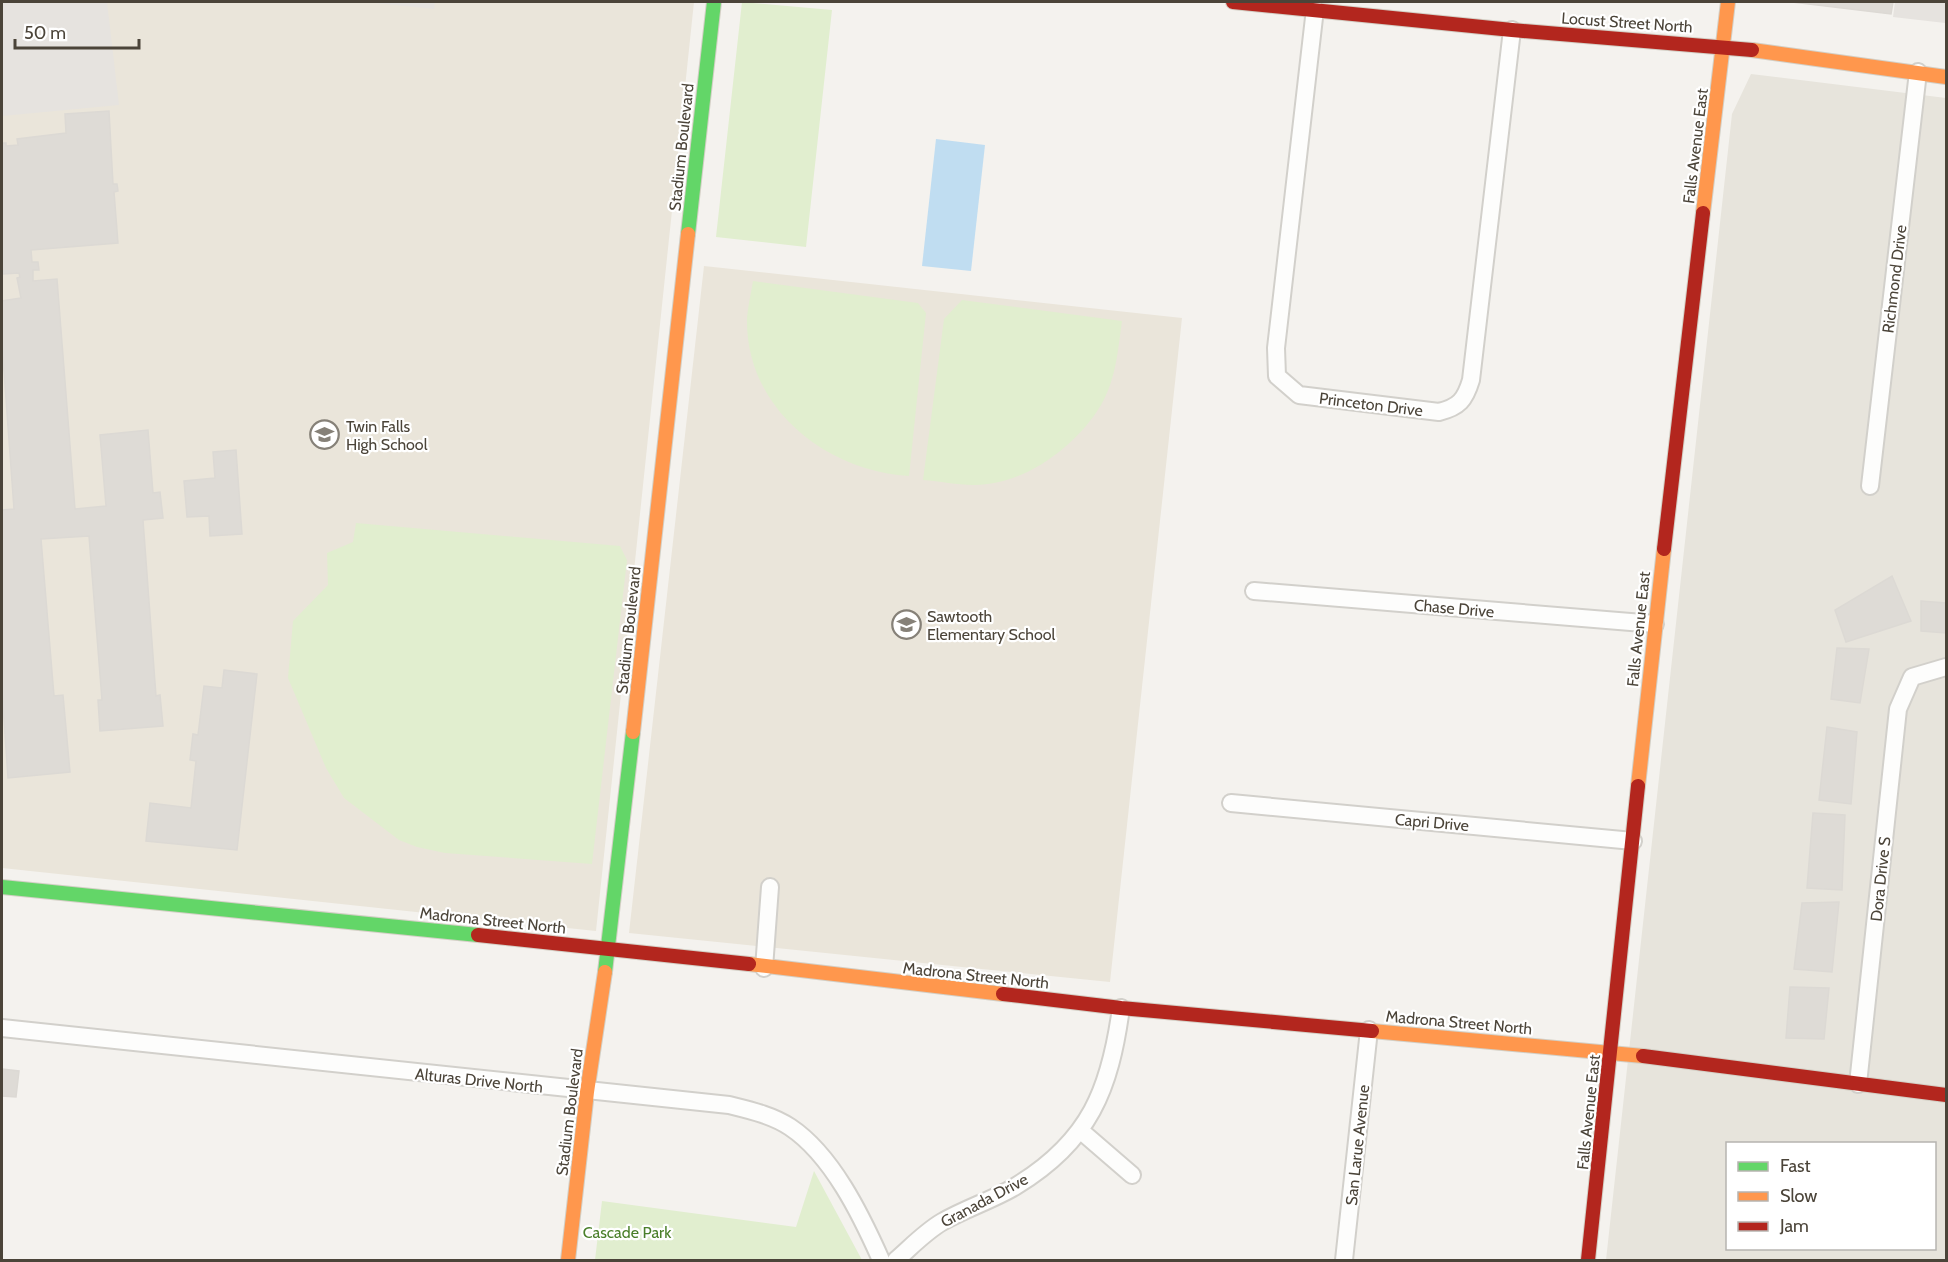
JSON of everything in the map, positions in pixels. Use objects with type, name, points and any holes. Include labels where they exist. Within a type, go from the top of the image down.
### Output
[{"type":"street","name":"Stadium Boulevard","points":[[568,1260],[587,1092],[609,948],[714,2]]},
{"type":"street","name":"Locust Street North","points":[[1233,2],[1512,30],[1724,46],[1947,77]]},
{"type":"street","name":"Falls Avenue East","points":[[1588,1260],[1655,624],[1728,2]]},
{"type":"street","name":"Princeton Drive","points":[[1315,9],[1276,348],[1278,376],[1299,395],[1439,412],[1456,407],[1466,397],[1471,380],[1512,30]]},
{"type":"street","name":"Richmond Drive","points":[[1870,486],[1918,72]]},
{"type":"street","name":"Chase Drive","points":[[1254,591],[1655,624]]},
{"type":"street","name":"Dora Drive S","points":[[1858,1084],[1898,709],[1912,677],[1947,667]]},
{"type":"street","name":"Capri Drive","points":[[1231,803],[1633,841]]},
{"type":"street","name":"Madrona Street North","points":[[2,886],[609,948],[764,968],[1121,1008],[1611,1052],[1947,1095]]},
{"type":"street","points":[[764,968],[770,886]]},
{"type":"street","name":"Granada Drive","points":[[897,1260],[920,1238],[942,1222],[1016,1186],[1049,1163],[1081,1131],[1098,1102],[1111,1068],[1121,1008]]},
{"type":"street","name":"Alturas Drive North","points":[[2,1028],[587,1092],[729,1105],[759,1113],[790,1127],[828,1163],[868,1230],[881,1260]]},
{"type":"street","name":"San Larue Avenue","points":[[1344,1260],[1369,1030]]},
{"type":"street","points":[[1081,1131],[1132,1174]]},
{"type":"shaded area","name":"Twin Falls High School","points":[[2,2],[694,2],[596,931],[2,868]]},
{"type":"shaded area","points":[[2,2],[107,2],[119,105],[2,116]]},
{"type":"shaded area","points":[[365,2],[435,2],[434,9]]},
{"type":"shaded area","points":[[1895,2],[1946,2],[1945,23],[1893,17]]},
{"type":"shaded area","points":[[1751,74],[1946,98],[1946,1260],[1606,1260],[1732,114]]},
{"type":"shaded area","name":"Sawtooth Elementary School","points":[[704,266],[1182,318],[1110,982],[629,933]]},
{"type":"green space","points":[[742,2],[832,10],[806,247],[716,237]]},
{"type":"green space","points":[[753,281],[918,303],[926,313],[909,476],[878,471],[848,462],[821,448],[796,429],[775,406],[760,380],[750,350],[747,318]]},
{"type":"green space","points":[[962,300],[1122,321],[1116,364],[1110,385],[1101,405],[1090,421],[1063,449],[1046,461],[1011,479],[992,484],[967,485],[923,480],[944,319]]},
{"type":"green space","points":[[356,523],[620,546],[627,560],[592,864],[445,853],[417,847],[399,840],[344,798],[326,768],[288,678],[293,621],[328,585],[327,553],[353,542]]},
{"type":"green space","name":"Cascade Park","points":[[814,1171],[862,1260],[595,1260],[602,1201],[796,1227]]},
{"type":"water","points":[[936,139],[985,145],[971,271],[922,266]]},
{"type":"building","points":[[1792,2],[1893,2],[1891,14]]},
{"type":"building","points":[[109,111],[113,184],[117,184],[118,191],[114,192],[118,243],[31,250],[32,262],[38,262],[39,270],[33,270],[33,281],[57,279],[75,509],[106,506],[100,435],[148,430],[153,493],[160,492],[163,518],[143,520],[156,696],[160,695],[163,726],[100,731],[98,700],[102,700],[89,536],[41,539],[54,696],[63,695],[70,772],[8,778],[2,691],[2,510],[14,509],[2,344],[2,301],[21,298],[17,278],[20,277],[19,273],[3,274],[2,143],[6,143],[6,146],[18,145],[17,139],[66,133],[65,114]]},
{"type":"building","points":[[236,450],[242,534],[210,536],[209,516],[187,517],[184,481],[215,478],[213,452]]},
{"type":"building","points":[[1892,576],[1911,621],[1846,642],[1835,610]]},
{"type":"building","points":[[1921,601],[1946,603],[1946,633],[1921,631]]},
{"type":"building","points":[[1837,648],[1869,649],[1860,703],[1831,699]]},
{"type":"building","points":[[224,670],[257,674],[237,850],[146,841],[150,803],[191,808],[196,761],[190,760],[193,734],[198,735],[204,686],[222,688]]},
{"type":"building","points":[[1827,727],[1857,732],[1851,804],[1819,800]]},
{"type":"building","points":[[1813,813],[1845,815],[1842,890],[1807,888]]},
{"type":"building","points":[[1839,902],[1832,972],[1794,969],[1802,903]]},
{"type":"building","points":[[1790,987],[1829,988],[1824,1039],[1786,1038]]},
{"type":"building","points":[[2,1069],[19,1071],[16,1097],[2,1096]]},
{"type":"traffic: fast","points":[[688,234],[714,2]]},
{"type":"traffic: fast","points":[[605,972],[633,732]]},
{"type":"traffic: fast","points":[[2,887],[478,935]]},
{"type":"traffic: slow","points":[[1703,213],[1728,2]]},
{"type":"traffic: slow","points":[[1752,50],[1946,77]]},
{"type":"traffic: slow","points":[[633,732],[688,234]]},
{"type":"traffic: slow","points":[[1638,786],[1664,549]]},
{"type":"traffic: slow","points":[[749,964],[1003,994]]},
{"type":"traffic: slow","points":[[568,1260],[587,1092],[605,972]]},
{"type":"traffic: slow","points":[[1372,1031],[1643,1056]]},
{"type":"traffic: jam","points":[[1233,2],[1512,30],[1752,50]]},
{"type":"traffic: jam","points":[[1664,549],[1703,213]]},
{"type":"traffic: jam","points":[[1588,1260],[1638,786]]},
{"type":"traffic: jam","points":[[478,935],[749,964]]},
{"type":"traffic: jam","points":[[1003,994],[1121,1008],[1372,1031]]},
{"type":"traffic: jam","points":[[1643,1056],[1946,1095]]},
{"type":"place","name":"Twin Falls High School","points":[[325,435]]},
{"type":"place","name":"Sawtooth Elementary School","points":[[906,625]]}]
